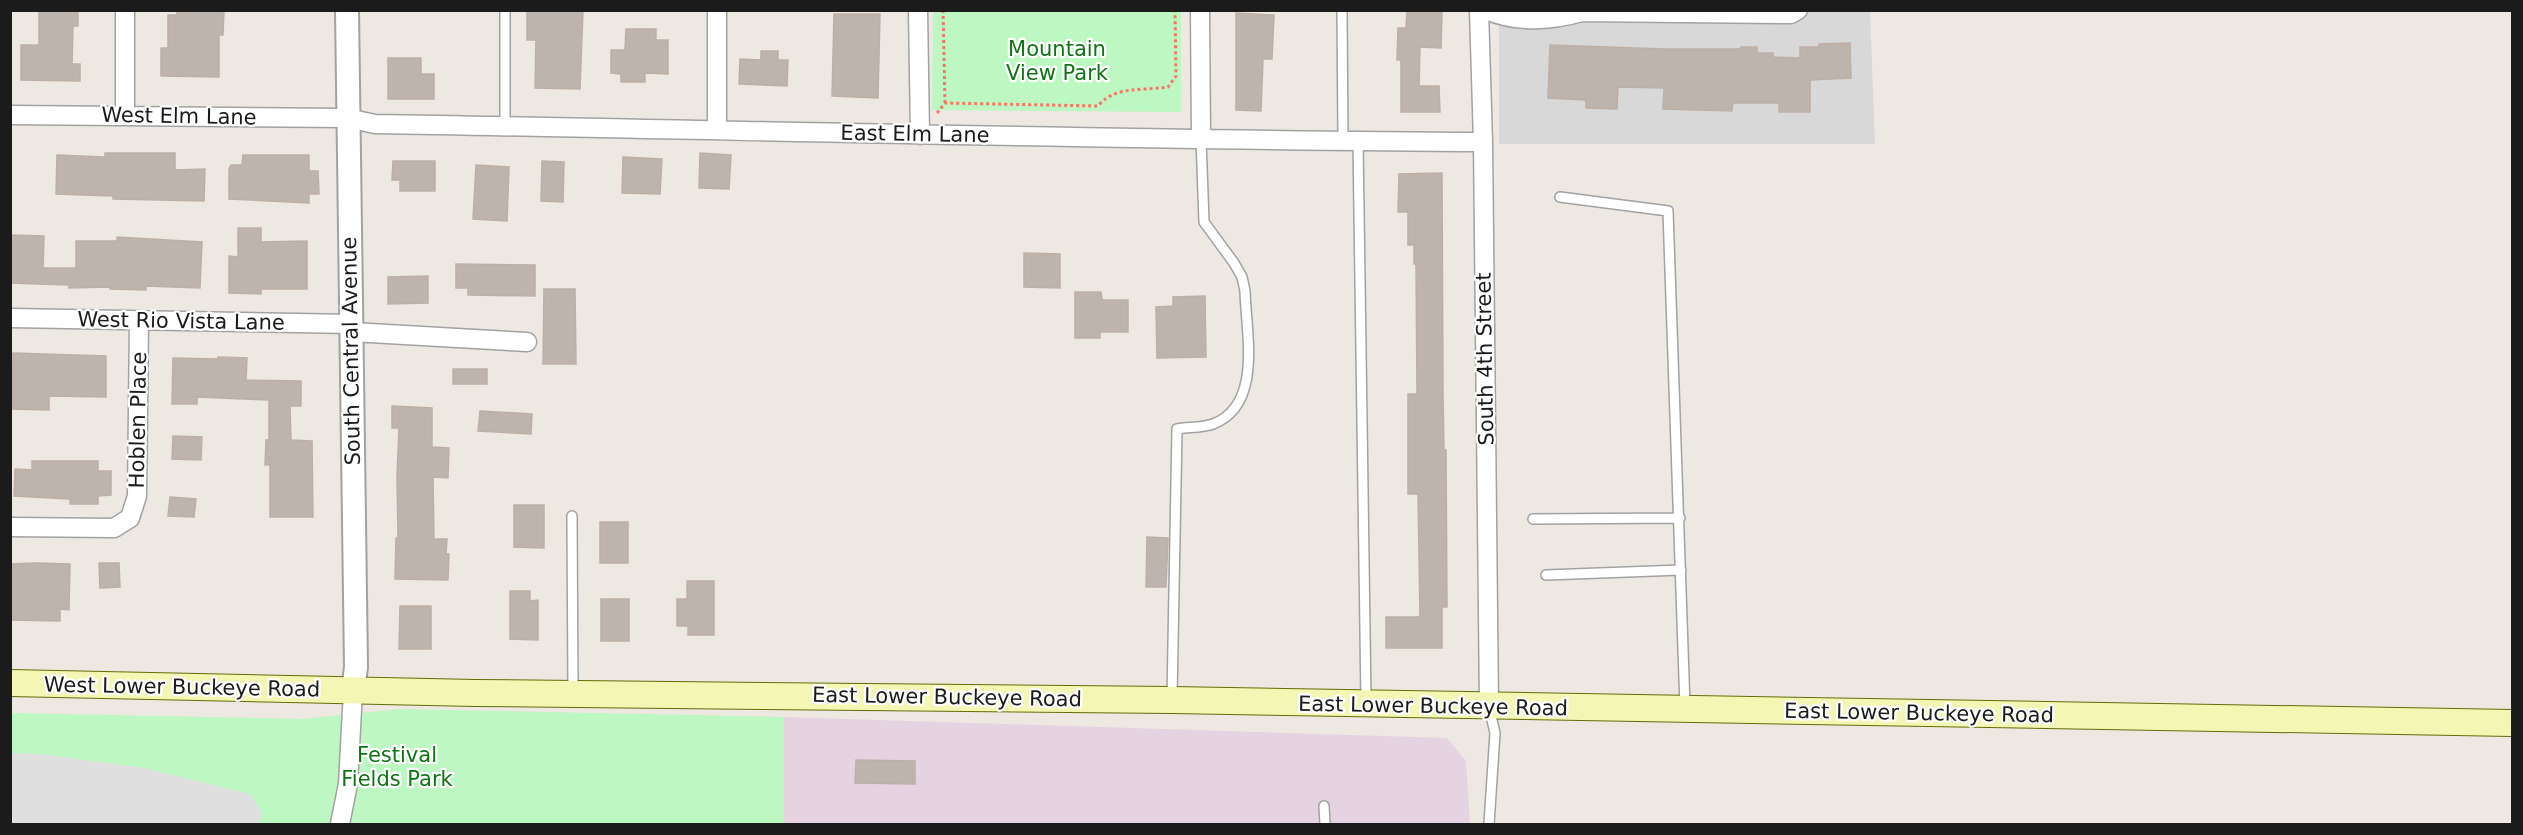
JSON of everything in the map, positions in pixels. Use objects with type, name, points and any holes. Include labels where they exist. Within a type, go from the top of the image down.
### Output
[{"type":"main road","name":"West Lower Buckeye Road","points":[[10,683],[353,691]]},
{"type":"main road","name":"East Lower Buckeye Road","points":[[353,691],[1172,700],[2512,723]]},
{"type":"street","points":[[125,10],[125,116]]},
{"type":"street","name":"South Central Avenue","points":[[347,10],[356,667],[353,691]]},
{"type":"street","points":[[717,10],[717,129]]},
{"type":"street","points":[[918,10],[920,135]]},
{"type":"street","points":[[1200,10],[1201,139]]},
{"type":"street","name":"South 4th Street","points":[[1479,10],[1483,142],[1490,707]]},
{"type":"street","points":[[1486,10],[1505,18],[1546,19],[1556,19],[1581,11],[1791,14],[1798,10]]},
{"type":"street","name":"West Elm Lane","points":[[10,114],[347,118]]},
{"type":"street","name":"East Elm Lane","points":[[347,118],[375,124],[717,129],[920,135],[1483,142]]},
{"type":"street","name":"West Rio Vista Lane","points":[[10,318],[352,328],[527,342]]},
{"type":"street","name":"Hoblen Place","points":[[10,526],[114,528],[130,518],[138,496],[139,320]]},
{"type":"street","points":[[340,825],[348,784],[353,691]]},
{"type":"lane","points":[[505,10],[505,126]]},
{"type":"lane","points":[[1342,10],[1351,140],[1366,704]]},
{"type":"lane","points":[[1172,700],[1177,429],[1213,424],[1231,413],[1242,400],[1248,380],[1243,284],[1234,263],[1204,222],[1201,139]]},
{"type":"lane","points":[[1560,197],[1668,211],[1685,710]]},
{"type":"lane","points":[[572,516],[573,694]]},
{"type":"lane","points":[[1533,519],[1680,518]]},
{"type":"lane","points":[[1546,575],[1681,570]]},
{"type":"lane","points":[[1489,825],[1494,733],[1490,707]]},
{"type":"lane","points":[[1324,806],[1325,825]]},
{"type":"path","points":[[920,135],[945,104],[943,10]]},
{"type":"path","points":[[945,104],[1098,106],[1104,98],[1119,91],[1168,87],[1176,75],[1175,10]]},
{"type":"shaded area","points":[[1499,11],[1870,11],[1875,144],[1499,144]]},
{"type":"shaded area","points":[[784,717],[1447,738],[1466,761],[1470,824],[784,824]]},
{"type":"shaded area","points":[[11,753],[41,754],[144,768],[250,794],[262,813],[259,824],[11,824]]},
{"type":"green space","name":"Mountain View Park","points":[[933,11],[1181,11],[1181,112],[932,110]]},
{"type":"green space","name":"Festival Fields Park","points":[[400,709],[784,717],[784,824],[11,824],[11,713],[303,719]]},
{"type":"building","points":[[39,10],[78,10],[78,26],[73,26],[72,64],[80,64],[80,81],[21,80],[21,45],[39,45]]},
{"type":"building","points":[[177,10],[224,10],[223,35],[219,35],[219,77],[161,76],[161,48],[168,48],[168,15],[177,15]]},
{"type":"building","points":[[527,10],[583,10],[580,89],[535,88],[536,40],[527,40]]},
{"type":"building","points":[[1407,12],[1442,12],[1441,48],[1420,47],[1419,86],[1439,86],[1440,112],[1401,112],[1401,60],[1397,60],[1398,28],[1406,28]]},
{"type":"building","points":[[1236,13],[1274,15],[1272,59],[1263,59],[1261,111],[1236,110]]},
{"type":"building","points":[[834,14],[880,14],[878,98],[832,96]]},
{"type":"building","points":[[626,29],[656,29],[656,40],[668,40],[668,74],[645,73],[645,82],[621,82],[621,74],[611,73],[611,50],[625,50]]},
{"type":"building","points":[[1850,43],[1851,78],[1810,80],[1810,112],[1779,112],[1779,103],[1733,103],[1732,111],[1663,109],[1664,88],[1618,87],[1617,109],[1586,108],[1586,100],[1548,98],[1550,45],[1665,49],[1757,47],[1757,53],[1773,53],[1773,57],[1800,58],[1800,47]]},
{"type":"building","points":[[761,51],[778,51],[778,60],[788,60],[787,86],[739,84],[740,59],[761,60]]},
{"type":"building","points":[[388,58],[421,58],[421,74],[434,74],[434,99],[388,99]]},
{"type":"building","points":[[105,153],[175,153],[175,170],[205,169],[204,201],[113,199],[113,196],[56,194],[57,155],[105,157]]},
{"type":"building","points":[[700,153],[731,155],[729,189],[699,188]]},
{"type":"building","points":[[243,155],[309,155],[309,171],[318,171],[319,194],[309,194],[309,203],[229,199],[229,169],[231,165],[242,165]]},
{"type":"building","points":[[623,157],[662,159],[660,194],[622,193]]},
{"type":"building","points":[[393,161],[435,161],[435,191],[400,191],[400,180],[392,180]]},
{"type":"building","points":[[542,161],[564,162],[563,202],[541,201]]},
{"type":"building","points":[[476,165],[509,167],[507,221],[473,219]]},
{"type":"building","points":[[1442,173],[1447,607],[1442,607],[1442,648],[1386,648],[1386,617],[1420,617],[1418,494],[1408,494],[1408,394],[1417,394],[1416,264],[1414,264],[1414,245],[1408,245],[1408,212],[1398,212],[1399,174]]},
{"type":"building","points":[[238,228],[261,228],[261,242],[307,241],[307,289],[261,289],[261,294],[229,293],[229,256],[238,257]]},
{"type":"building","points":[[10,235],[44,236],[43,268],[76,268],[76,241],[117,241],[117,237],[202,242],[200,288],[146,286],[146,290],[110,289],[110,287],[69,288],[69,285],[10,283]]},
{"type":"building","points":[[1024,253],[1060,254],[1060,288],[1024,287]]},
{"type":"building","points":[[456,264],[535,265],[535,296],[468,295],[468,288],[456,288]]},
{"type":"building","points":[[428,276],[428,303],[388,304],[388,277]]},
{"type":"building","points":[[544,289],[575,289],[576,364],[543,364]]},
{"type":"building","points":[[1075,292],[1101,292],[1102,300],[1128,300],[1128,332],[1100,332],[1100,338],[1075,338]]},
{"type":"building","points":[[1205,296],[1206,357],[1157,358],[1156,307],[1173,306],[1173,297]]},
{"type":"building","points":[[13,353],[106,356],[106,397],[49,396],[49,410],[12,409]]},
{"type":"building","points":[[218,357],[247,358],[246,380],[301,381],[301,406],[290,406],[291,440],[312,441],[313,517],[270,517],[270,465],[265,465],[266,440],[269,440],[269,400],[197,397],[197,404],[172,404],[173,358],[218,359]]},
{"type":"building","points":[[453,369],[487,369],[487,384],[453,384]]},
{"type":"building","points":[[392,406],[432,408],[432,447],[449,448],[448,478],[433,477],[434,539],[447,539],[448,580],[395,579],[396,538],[398,538],[399,428],[392,428]]},
{"type":"building","points":[[480,411],[532,414],[531,434],[478,431]]},
{"type":"building","points":[[173,436],[202,437],[201,460],[172,459]]},
{"type":"building","points":[[32,461],[98,461],[98,471],[111,471],[111,495],[98,496],[98,504],[70,504],[70,499],[14,496],[15,469],[32,470]]},
{"type":"building","points":[[170,497],[196,499],[194,517],[168,516]]},
{"type":"building","points":[[514,505],[544,505],[544,548],[514,547]]},
{"type":"building","points":[[600,522],[628,522],[628,563],[600,563]]},
{"type":"building","points":[[1147,537],[1168,538],[1166,587],[1146,587]]},
{"type":"building","points":[[99,563],[119,563],[120,587],[100,588]]},
{"type":"building","points":[[10,564],[70,564],[69,610],[60,609],[60,621],[10,620]]},
{"type":"building","points":[[687,581],[714,581],[714,635],[688,635],[688,626],[677,626],[677,599],[687,599]]},
{"type":"building","points":[[510,591],[530,591],[530,601],[538,600],[538,640],[510,639]]},
{"type":"building","points":[[601,599],[629,599],[629,641],[601,641]]},
{"type":"building","points":[[400,606],[431,606],[431,649],[399,649]]},
{"type":"building","points":[[856,760],[915,761],[915,784],[855,783]]}]
